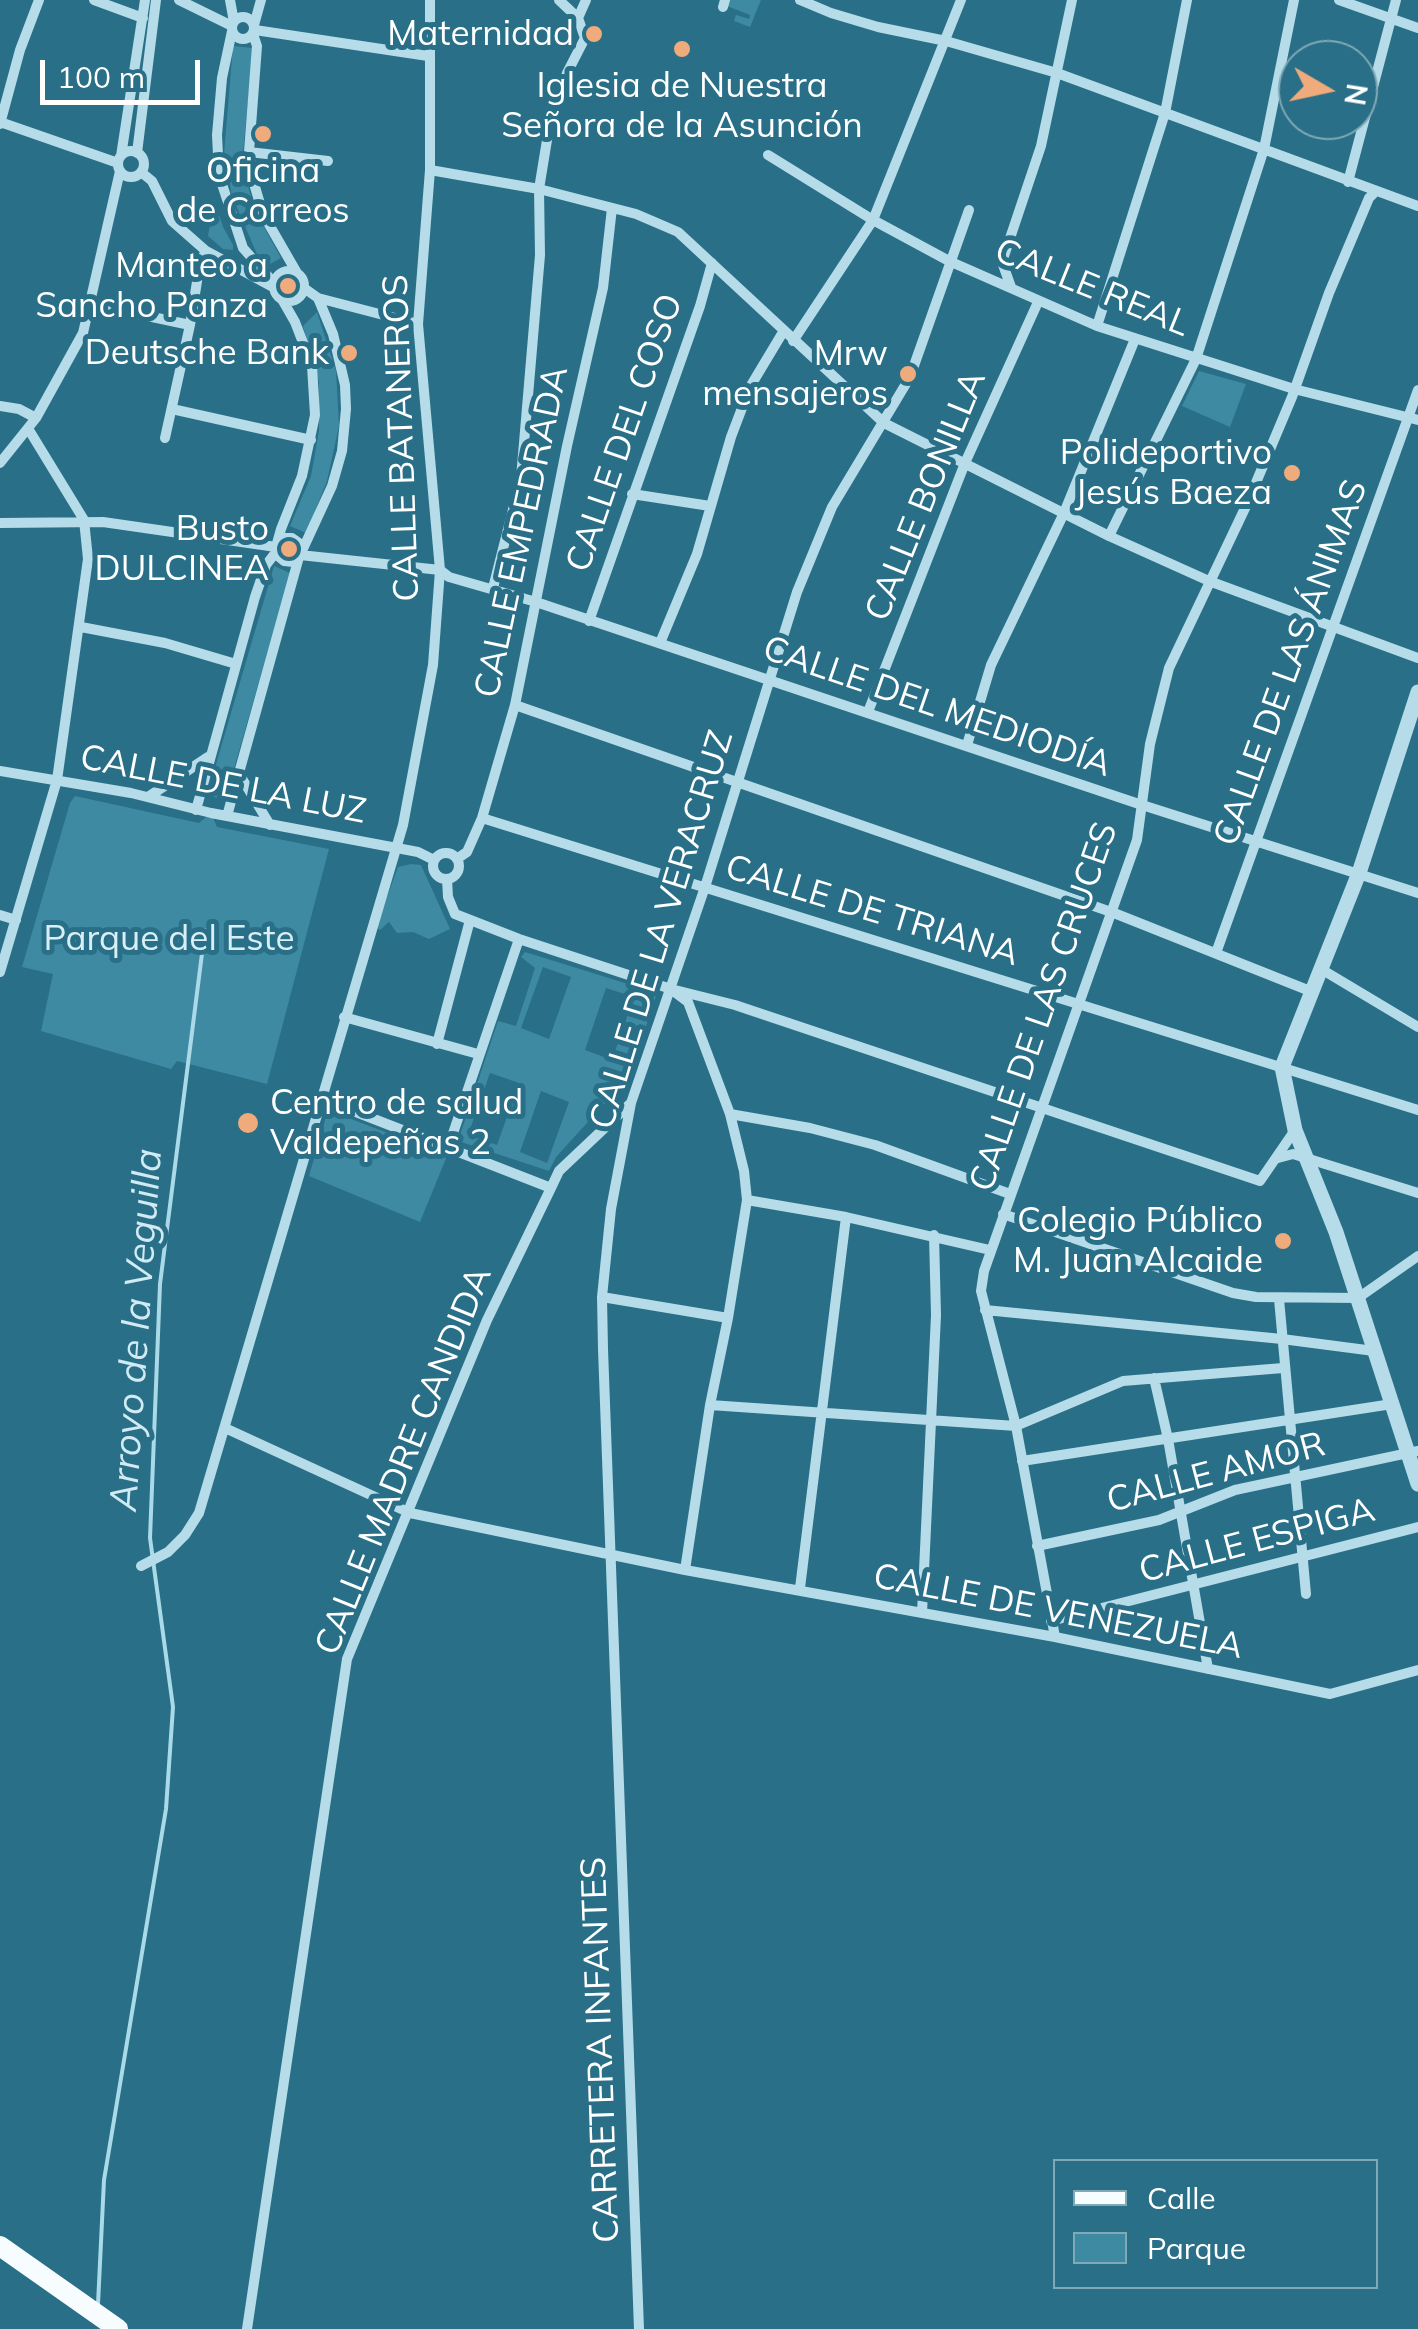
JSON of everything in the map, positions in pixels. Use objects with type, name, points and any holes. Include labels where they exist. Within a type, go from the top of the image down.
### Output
[{"type":"main road","points":[[0,2246],[110,2323]]},
{"type":"street","points":[[39,0],[0,123],[120,163],[130,176],[141,172]]},
{"type":"street","points":[[94,0],[143,18]]},
{"type":"street","points":[[0,463],[36,418],[83,332],[92,304],[120,163],[145,0]]},
{"type":"street","points":[[137,153],[156,0]]},
{"type":"street","points":[[179,0],[233,26]]},
{"type":"street","points":[[230,0],[236,38],[244,40],[254,30],[262,0]]},
{"type":"street","name":"CALLE BATANEROS","points":[[144,1565],[159,1558],[185,1535],[200,1513],[396,848],[433,665],[440,570],[418,324],[430,170],[430,0]]},
{"type":"street","points":[[492,588],[522,478],[540,255],[540,189],[554,111],[567,72],[585,38],[578,18],[559,0]]},
{"type":"street","points":[[578,18],[586,0]]},
{"type":"street","points":[[800,0],[831,14],[1058,73],[1416,204]]},
{"type":"street","points":[[794,342],[873,220],[961,0]]},
{"type":"street","points":[[1012,288],[1002,262],[1041,146],[1072,0]]},
{"type":"street","points":[[1097,326],[1165,113],[1187,0]]},
{"type":"street","points":[[1108,536],[1196,359],[1264,150],[1294,0]]},
{"type":"street","points":[[1338,0],[1418,28]]},
{"type":"street","points":[[1348,182],[1396,0]]},
{"type":"street","points":[[300,554],[288,562],[280,559],[277,548],[311,440],[315,414],[312,366],[296,322],[274,286],[243,248],[219,175],[217,135],[222,78],[233,26],[247,17],[257,46],[249,152],[263,214],[304,288],[318,298],[418,324]]},
{"type":"street","points":[[254,30],[428,56]]},
{"type":"street","points":[[120,163],[129,151],[137,153],[143,159],[141,172]]},
{"type":"street","points":[[249,152],[328,160]]},
{"type":"street","name":"CALLE REAL","points":[[768,156],[949,261],[1097,326],[1294,389],[1415,416]]},
{"type":"street","points":[[430,170],[540,189],[612,208],[678,232],[884,423],[1108,536],[1209,581],[1418,658]]},
{"type":"street","points":[[141,172],[152,181],[172,221],[206,250],[274,286]]},
{"type":"street","name":"CALLE DE LAS CRUCES","points":[[1055,1637],[1016,1426],[981,1291],[990,1250],[1137,840],[1139,804],[1169,668],[1247,504],[1329,293],[1369,198],[1376,191]]},
{"type":"street","name":"CALLE EMPEDRADA","points":[[458,858],[467,852],[482,818],[515,705],[566,446],[604,288],[612,208]]},
{"type":"street","name":"CALLE DE LA VERACRUZ","points":[[619,1770],[602,1297],[610,1209],[631,1102],[672,989],[797,592],[832,507],[910,377],[970,210]]},
{"type":"street","points":[[232,264],[243,248]]},
{"type":"street","points":[[165,438],[206,250]]},
{"type":"street","points":[[974,271],[1002,262]]},
{"type":"street","name":"CALLE DEL COSO","points":[[589,620],[712,263]]},
{"type":"street","points":[[274,286],[283,272],[297,273]]},
{"type":"street","points":[[283,301],[297,300],[304,288]]},
{"type":"street","points":[[227,816],[300,554],[319,518],[339,464],[345,385],[333,334],[318,298]]},
{"type":"street","name":"CALLE BONILLA","points":[[868,712],[964,463],[1038,302]]},
{"type":"street","points":[[92,304],[190,325]]},
{"type":"street","points":[[660,643],[698,554],[750,387],[783,332]]},
{"type":"street","points":[[966,744],[991,665],[1064,513],[1135,339]]},
{"type":"street","name":"CALLE DE LAS ÁNIMAS","points":[[1216,953],[1415,416],[1418,390]]},
{"type":"street","points":[[0,406],[19,409],[36,418]]},
{"type":"street","points":[[172,409],[311,440]]},
{"type":"street","points":[[0,972],[56,780],[88,559],[84,520],[28,430]]},
{"type":"street","points":[[632,494],[710,506]]},
{"type":"street","points":[[0,523],[84,520],[277,548]]},
{"type":"street","points":[[196,810],[266,565],[284,538],[300,543],[300,554]]},
{"type":"street","name":"CALLE DEL MEDIODÍA","points":[[300,554],[440,570],[1418,894]]},
{"type":"street","points":[[81,627],[164,643],[236,664]]},
{"type":"street","points":[[1418,692],[1359,873],[1282,1068],[1295,1130],[1358,1298],[1392,1404],[1413,1452],[1418,1484]]},
{"type":"street","points":[[515,705],[1114,913],[1310,991]]},
{"type":"street","points":[[148,797],[209,757]]},
{"type":"street","name":"CALLE DE LA LUZ","points":[[0,772],[148,797],[196,810],[418,852],[434,860]]},
{"type":"street","points":[[238,772],[270,825]]},
{"type":"street","name":"CALLE DE TRIANA","points":[[482,818],[1418,1110]]},
{"type":"street","points":[[445,852],[458,858],[458,872],[447,879],[435,873],[434,860],[445,852]]},
{"type":"street","points":[[447,879],[454,914],[519,939],[693,999],[1260,1181],[1295,1130]]},
{"type":"street","points":[[0,915],[16,920]]},
{"type":"street","points":[[438,1044],[470,920]]},
{"type":"street","points":[[448,1148],[519,939]]},
{"type":"street","points":[[1321,969],[1418,1028]]},
{"type":"street","points":[[685,1570],[747,1200],[730,1114],[693,999]]},
{"type":"street","points":[[344,1017],[478,1054]]},
{"type":"street","points":[[320,1098],[551,1188]]},
{"type":"street","name":"CALLE MADRE CANDIDA","points":[[244,2329],[347,1659],[487,1320],[559,1171],[631,1102]]},
{"type":"street","points":[[730,1114],[810,1128],[874,1146],[1010,1194]]},
{"type":"street","points":[[1277,1158],[1292,1154],[1308,1162],[1418,1192]]},
{"type":"street","points":[[747,1200],[846,1217],[990,1250]]},
{"type":"street","points":[[1003,1214],[1233,1293],[1279,1299],[1358,1298],[1418,1256]]},
{"type":"street","points":[[800,1588],[846,1217]]},
{"type":"street","points":[[922,1613],[936,1315],[934,1236]]},
{"type":"street","points":[[602,1297],[728,1318]]},
{"type":"street","points":[[1279,1299],[1306,1594]]},
{"type":"street","points":[[985,1310],[1282,1339],[1374,1352]]},
{"type":"street","points":[[710,1404],[1016,1426],[1122,1381],[1283,1368]]},
{"type":"street","points":[[1154,1378],[1208,1669]]},
{"type":"street","points":[[1022,1461],[1392,1404]]},
{"type":"street","name":"CALLE DE VENEZUELA","points":[[225,1428],[410,1513],[685,1570],[1055,1637],[1330,1694],[1418,1670]]},
{"type":"street","name":"CALLE AMOR","points":[[1037,1546],[1159,1520],[1235,1490],[1413,1452]]},
{"type":"street","name":"CALLE ESPIGA","points":[[1051,1622],[1418,1528]]},
{"type":"street","name":"CARRETERA INFANTES","points":[[619,1770],[639,2329]]},
{"type":"green space","points":[[729,0],[761,0],[750,27],[734,21],[736,15],[749,19],[750,15],[727,6]]},
{"type":"green space","points":[[233,46],[253,48],[243,153],[249,190],[281,258],[263,268],[232,196],[224,154]]},
{"type":"green space","points":[[214,199],[233,250],[223,249],[208,236]]},
{"type":"green space","points":[[317,312],[336,371],[339,426],[327,481],[306,533],[290,526],[311,476],[319,431],[319,382],[303,326]]},
{"type":"green space","points":[[1199,371],[1246,384],[1230,427],[1182,406]]},
{"type":"green space","points":[[274,566],[290,573],[225,800],[207,795]]},
{"type":"green space","name":"Parque del Este","points":[[75,796],[199,823],[211,813],[217,827],[329,849],[267,1084],[177,1061],[171,1069],[41,1031],[53,974],[22,967]]},
{"type":"green space","points":[[421,865],[450,929],[429,939],[413,932],[397,933],[389,922],[380,930],[376,927],[398,867]]},
{"type":"green space","points":[[525,952],[657,993],[629,1077],[556,1157],[549,1171],[458,1141],[498,1021],[516,1026],[535,968],[521,957]],"holes":[[[543,967],[571,977],[549,1039],[521,1028]],[[606,988],[634,997],[612,1060],[585,1050]],[[490,1073],[519,1083],[497,1145],[468,1135]],[[541,1091],[569,1102],[547,1163],[520,1152]]]},
{"type":"green space","points":[[328,1110],[447,1156],[420,1222],[309,1176]]},
{"type":"waterway","name":"Arroyo de la Veguilla","points":[[98,2304],[104,2180],[166,1809],[173,1707],[150,1538],[160,1284],[205,930]]},
{"type":"place","name":"Maternidad","points":[[594,34]]},
{"type":"place","name":"Iglesia de Nuestra Señora de la Asunción","points":[[682,49]]},
{"type":"place","name":"Oficina de Correos","points":[[263,134]]},
{"type":"place","name":"Manteo a Sancho Panza","points":[[288,286]]},
{"type":"place","name":"Deutsche Bank","points":[[349,353]]},
{"type":"place","name":"Mrw mensajeros","points":[[908,374]]},
{"type":"place","name":"Polideportivo Jesús Baeza","points":[[1292,473]]},
{"type":"place","name":"Busto DULCINEA","points":[[289,549]]},
{"type":"place","name":"Centro de salud Valdepeñas 2","points":[[248,1123]]},
{"type":"place","name":"Colegio Público M. Juan Alcaide","points":[[1283,1241]]}]
